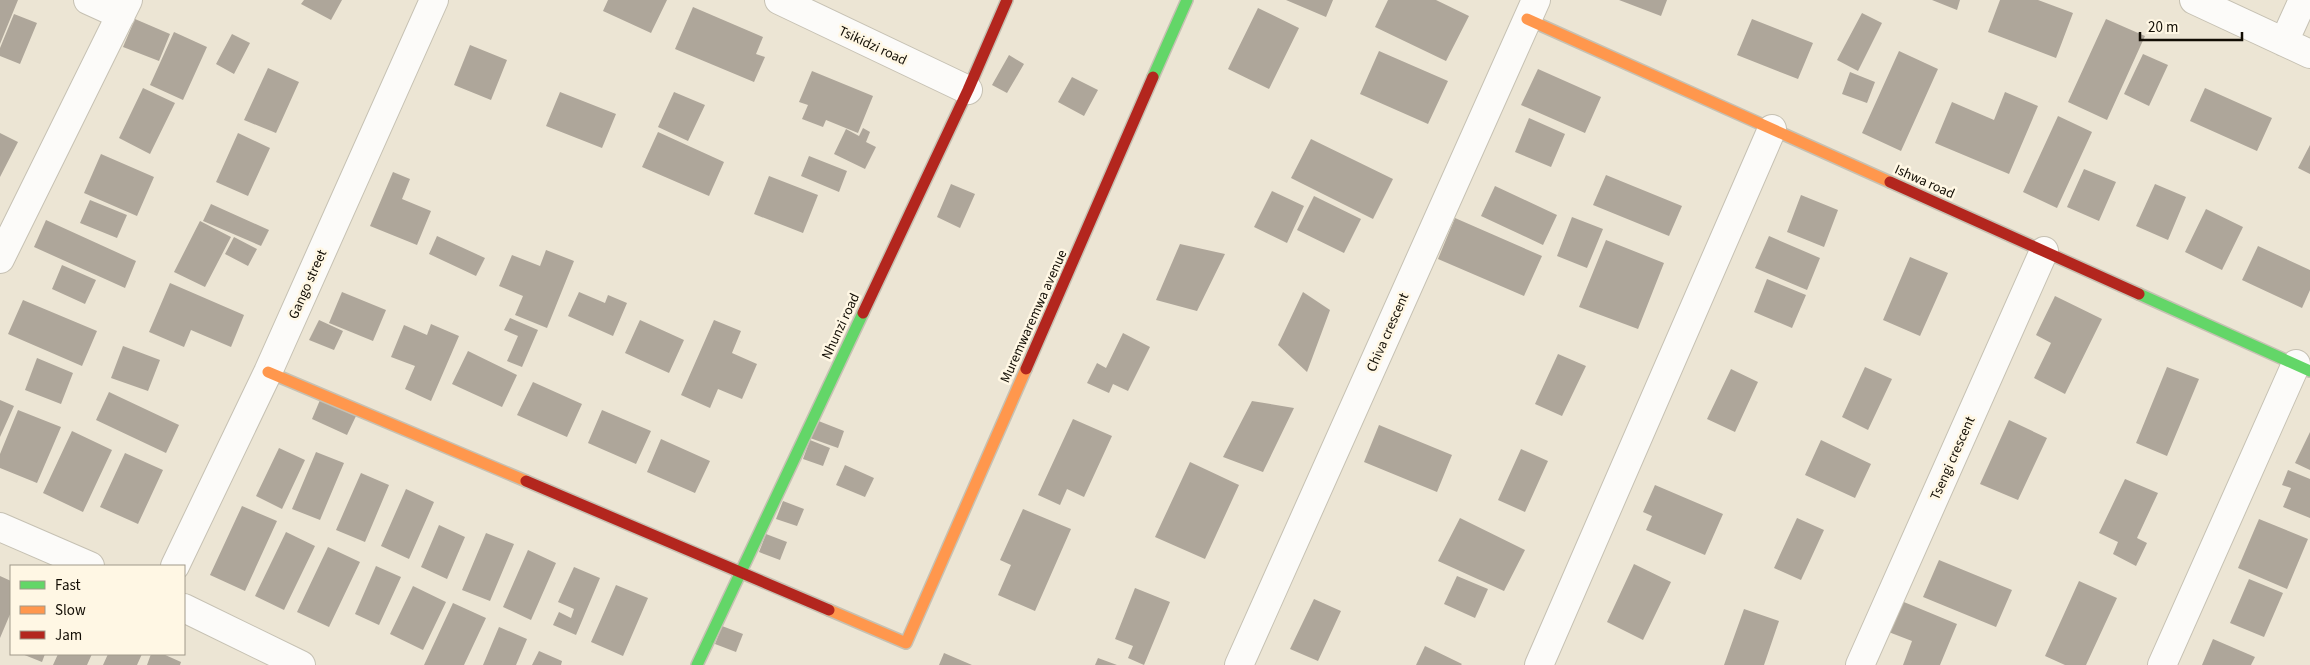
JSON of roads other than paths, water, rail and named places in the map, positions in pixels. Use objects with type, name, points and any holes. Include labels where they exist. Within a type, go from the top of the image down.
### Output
[{"type":"street","points":[[1,255],[124,7],[88,0]]},
{"type":"street","name":"Gango street","points":[[174,565],[268,372],[434,0]]},
{"type":"street","name":"Tsikidzi road","points":[[778,0],[968,90]]},
{"type":"street","name":"Nhunzi road","points":[[697,665],[968,90],[1007,0]]},
{"type":"street","name":"Muremwaremwa avenue","points":[[740,573],[906,643],[1187,0]]},
{"type":"street","points":[[2194,0],[2310,54]]},
{"type":"street","points":[[2284,42],[2303,0]]},
{"type":"street","name":"Ishwa road","points":[[1532,9],[1772,129],[2303,368]]},
{"type":"street","name":"Chiva crescent","points":[[1239,665],[1532,9]]},
{"type":"street","points":[[1539,665],[1772,129]]},
{"type":"street","name":"Tsengi crescent","points":[[1860,665],[2044,251]]},
{"type":"street","points":[[2162,665],[2303,368]]},
{"type":"street","points":[[268,372],[740,573]]},
{"type":"street","points":[[0,527],[88,565]]},
{"type":"street","points":[[185,608],[301,665]]}]
